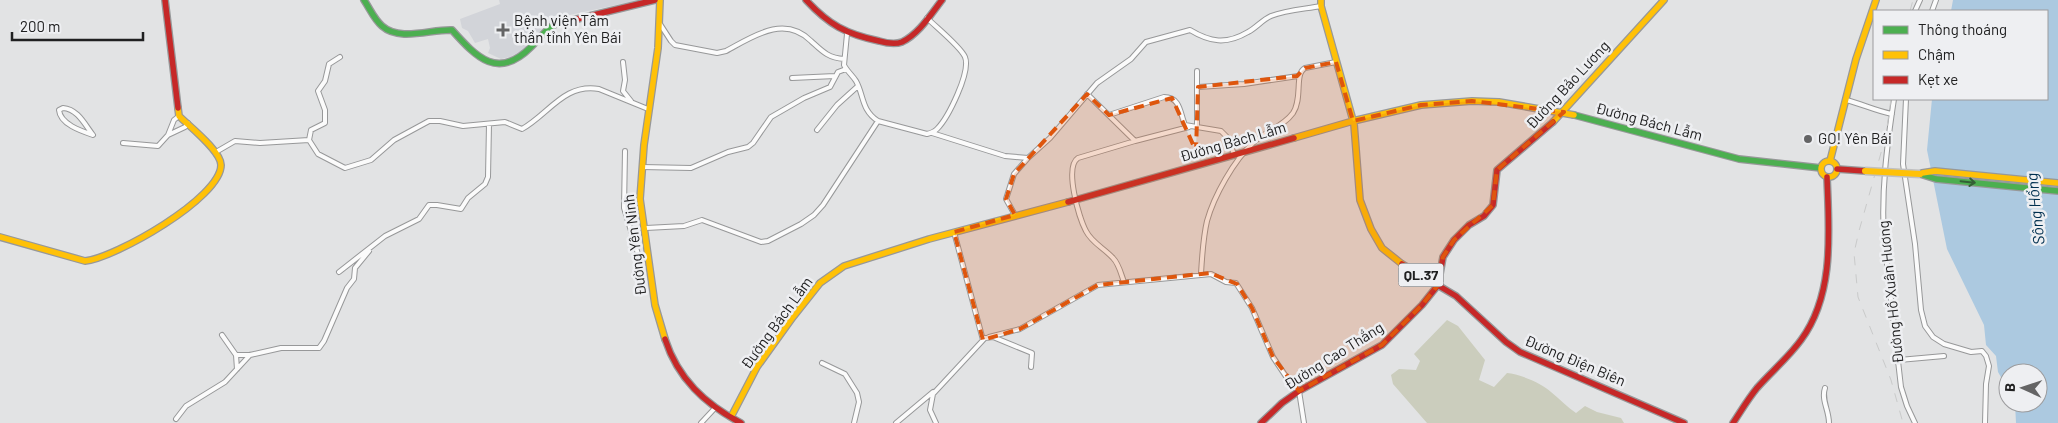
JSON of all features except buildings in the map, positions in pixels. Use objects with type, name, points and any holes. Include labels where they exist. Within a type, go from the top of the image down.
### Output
[{"type":"main road","points":[[0,237],[85,261],[96,260],[148,235],[181,213],[207,192],[216,181],[221,163],[216,152],[179,116],[165,0]]},
{"type":"main road","points":[[364,0],[378,22],[387,30],[400,34],[452,30],[472,53],[485,60],[502,64],[511,62],[523,55],[553,25],[655,0]]},
{"type":"main road","name":"Đường Yên Ninh","points":[[660,0],[660,24],[648,109],[640,197],[646,228],[657,320],[661,332],[685,379],[702,398],[741,423]]},
{"type":"main road","points":[[806,0],[831,25],[847,34],[896,44],[906,40],[942,0]]},
{"type":"main road","name":"Đường Bảo Lương","points":[[1438,285],[1443,257],[1454,240],[1469,225],[1484,216],[1493,205],[1497,170],[1504,162],[1524,149],[1564,112],[1664,0]]},
{"type":"main road","points":[[1830,161],[1856,59],[1876,0]]},
{"type":"main road","name":"Đường Điện Biên","points":[[1321,3],[1353,121],[1360,200],[1371,229],[1382,248],[1391,256],[1456,296],[1506,342],[1520,352],[1684,423]]},
{"type":"main road","name":"Đường Bách Lẫm","points":[[731,417],[758,367],[793,317],[820,283],[844,266],[954,232],[1353,121],[1421,105],[1472,101],[1499,102],[1546,112],[1564,112],[1739,158],[1821,168]]},
{"type":"main road","points":[[1733,423],[1758,387],[1798,344],[1807,330],[1817,307],[1824,280],[1829,241],[1827,177],[1822,173],[1821,168],[1824,163],[1830,161]]},
{"type":"main road","points":[[1827,177],[1834,175],[1836,169],[1835,164],[1830,161]]},
{"type":"main road","points":[[1836,169],[1920,174],[1935,172],[2058,183]]},
{"type":"main road","points":[[1920,174],[1936,179],[2058,191]]},
{"type":"main road","name":"Đường Cao Thắng","points":[[1261,423],[1282,403],[1299,392],[1382,345],[1422,305],[1438,285]]},
{"type":"street","points":[[1015,215],[1006,199],[1014,174],[1050,138],[1097,83],[1131,60],[1146,42],[1190,30],[1199,36],[1220,42],[1248,33],[1275,14],[1321,3]]},
{"type":"street","points":[[927,18],[965,58],[965,76],[961,89],[938,128],[931,133]]},
{"type":"street","points":[[660,24],[670,42],[720,53],[772,29],[784,28],[805,36],[828,56],[844,59]]},
{"type":"street","points":[[847,34],[844,59],[846,69],[855,79],[865,106],[878,121],[924,134],[931,133],[1005,156],[1028,158]]},
{"type":"street","points":[[340,57],[329,64],[324,81],[318,91],[325,110],[325,122],[310,131],[309,140],[318,154],[345,168],[371,160],[394,140],[429,121],[440,120],[463,126],[505,122],[522,129],[564,95],[588,88],[602,90],[648,109]]},
{"type":"street","points":[[623,62],[625,80],[623,91],[633,103]]},
{"type":"street","points":[[1201,274],[1203,245],[1208,219],[1233,167],[1254,141],[1292,115],[1299,97],[1298,76],[1303,69],[1336,62]]},
{"type":"street","points":[[642,167],[691,168],[730,151],[750,146],[771,117],[804,98],[830,87],[839,71],[846,69]]},
{"type":"street","points":[[1197,127],[1198,71]]},
{"type":"street","points":[[792,78],[835,76]]},
{"type":"street","points":[[1198,87],[1244,84],[1298,76]]},
{"type":"street","points":[[817,130],[837,105],[858,86]]},
{"type":"street","points":[[1087,94],[1135,141]]},
{"type":"street","points":[[1109,115],[1167,97],[1176,101],[1184,123],[1190,127]]},
{"type":"street","points":[[1846,100],[1866,105],[1879,112],[1892,114]]},
{"type":"street","name":"Đường Hồ Xuân Hương","points":[[1894,100],[1887,150],[1883,224],[1903,393],[1915,423]]},
{"type":"street","points":[[1906,100],[1903,164],[1915,244],[1921,310],[1925,326],[1933,338],[1944,344],[1971,352],[1982,351],[1986,356],[1989,366],[1986,384],[1985,423]]},
{"type":"street","points":[[67,108],[76,114],[93,135],[66,122],[60,116],[60,110],[67,108]]},
{"type":"street","points":[[124,143],[158,146],[168,135],[174,120],[179,116]]},
{"type":"street","points":[[646,228],[684,226],[702,220],[755,241],[768,241],[802,224],[818,211],[878,121]]},
{"type":"street","points":[[168,135],[185,127],[188,123]]},
{"type":"street","points":[[339,272],[385,236],[419,219],[429,205],[461,209],[468,198],[485,184],[488,177],[489,124]]},
{"type":"street","points":[[1124,282],[1114,259],[1095,243],[1086,230],[1076,199],[1072,176],[1074,161],[1135,141],[1190,127],[1221,131],[1227,137],[1234,154]]},
{"type":"street","points":[[216,152],[235,141],[260,143],[309,140]]},
{"type":"street","points":[[625,151],[624,212],[638,254],[642,258],[649,259]]},
{"type":"street","points":[[954,232],[983,340]]},
{"type":"street","points":[[236,355],[250,355],[281,348],[319,348],[324,342],[347,288],[354,279],[355,268],[369,252]]},
{"type":"street","points":[[896,423],[935,391],[983,340],[1020,329],[1098,285],[1211,274],[1226,282],[1236,283],[1255,313],[1273,357],[1291,384],[1299,392],[1304,423]]},
{"type":"street","points":[[222,335],[236,355],[237,369]]},
{"type":"street","points":[[989,337],[1032,353],[1031,367]]},
{"type":"street","points":[[176,419],[186,406],[225,382],[250,355]]},
{"type":"street","points":[[1899,360],[1944,356]]},
{"type":"street","points":[[822,363],[845,374],[857,394],[859,402],[854,423]]},
{"type":"street","points":[[1825,388],[1823,393],[1824,401],[1829,411],[1829,423]]},
{"type":"street","points":[[935,391],[930,405],[931,414],[936,423]]},
{"type":"street","points":[[700,423],[715,408]]},
{"type":"highlighted area","points":[[1336,62],[1353,121],[1421,105],[1472,101],[1564,112],[1497,170],[1493,205],[1454,240],[1443,257],[1438,285],[1422,305],[1382,345],[1299,391],[1273,357],[1252,308],[1237,284],[1210,273],[1098,285],[1020,329],[983,340],[954,232],[1015,215],[1006,199],[1014,174],[1087,94],[1109,115],[1172,98],[1196,151],[1198,87],[1297,76],[1305,68]]},
{"type":"shaded area","name":"Bệnh viện Tâm thần tỉnh Yên Bái","points":[[499,0],[640,0],[560,17],[542,29],[521,51],[501,59],[488,53],[490,48],[488,39],[475,43],[468,31],[462,28],[460,19],[500,4]]},
{"type":"green space","points":[[1447,320],[1458,326],[1485,360],[1479,380],[1494,387],[1507,373],[1518,375],[1542,385],[1576,413],[1585,406],[1597,412],[1621,418],[1624,423],[1427,423],[1393,384],[1391,375],[1399,369],[1416,370],[1420,361],[1414,354]]},
{"type":"water","name":"Sông Hồng","points":[[1953,0],[2058,0],[2058,423],[2016,423],[2016,413],[2048,413],[2048,363],[1998,363],[1998,372],[1996,356],[1986,345],[1984,325],[1947,249],[1927,150],[1932,100],[2048,100],[2048,10],[1951,10]]},
{"type":"railway","points":[[1910,10],[1913,0]]},
{"type":"railway","points":[[1891,100],[1886,135],[1854,253],[1858,297],[1891,380],[1903,423]]},
{"type":"traffic: fast","points":[[364,0],[377,20],[389,31],[416,34],[452,30],[479,56],[498,64],[519,57],[551,27],[569,21]]},
{"type":"traffic: fast","points":[[1574,115],[1739,159],[1821,168]]},
{"type":"traffic: fast","points":[[1920,174],[1936,179],[2058,191]]},
{"type":"traffic: slow","points":[[660,0],[658,48],[644,145],[640,199],[655,305],[665,339]]},
{"type":"traffic: slow","points":[[1321,0],[1321,6],[1354,124],[1360,200],[1371,229],[1382,248],[1402,264]]},
{"type":"traffic: slow","points":[[1553,122],[1664,0]]},
{"type":"traffic: slow","points":[[1830,161],[1856,59],[1876,0]]},
{"type":"traffic: slow","points":[[1294,138],[1353,121],[1421,105],[1472,101],[1499,102],[1574,115]]},
{"type":"traffic: slow","points":[[0,237],[85,261],[119,249],[141,238],[186,209],[204,194],[216,178],[221,165],[216,153],[179,116],[178,108]]},
{"type":"traffic: slow","points":[[1829,161],[1835,163],[1837,169],[1835,175],[1829,177],[1823,175],[1821,169],[1823,163],[1829,161]]},
{"type":"traffic: slow","points":[[1865,171],[1920,174]]},
{"type":"traffic: slow","points":[[1922,173],[1935,171],[2058,183]]},
{"type":"traffic: slow","points":[[731,417],[757,367],[793,317],[820,283],[844,266],[929,239],[1068,202]]},
{"type":"traffic: jam","points":[[165,0],[178,108]]},
{"type":"traffic: jam","points":[[569,21],[655,0]]},
{"type":"traffic: jam","points":[[806,0],[822,16],[847,32],[893,44],[902,42],[914,34],[942,0]]},
{"type":"traffic: jam","points":[[1261,423],[1282,403],[1299,391],[1382,345],[1422,305],[1438,285],[1443,257],[1454,240],[1469,225],[1484,216],[1493,205],[1497,170],[1553,122]]},
{"type":"traffic: jam","points":[[1068,202],[1294,138]]},
{"type":"traffic: jam","points":[[1837,169],[1865,171]]},
{"type":"traffic: jam","points":[[1733,423],[1757,388],[1801,340],[1812,322],[1820,303],[1828,262],[1829,219],[1827,177]]},
{"type":"traffic: jam","points":[[1402,264],[1456,296],[1506,342],[1520,352],[1684,423]]},
{"type":"traffic: jam","points":[[665,339],[677,366],[694,389],[728,416],[741,423]]},
{"type":"place","name":"Bệnh viện Tâm thần tỉnh Yên Bái","points":[[503,30]]},
{"type":"place","name":"GO! Yên Bái","points":[[1808,139]]}]
